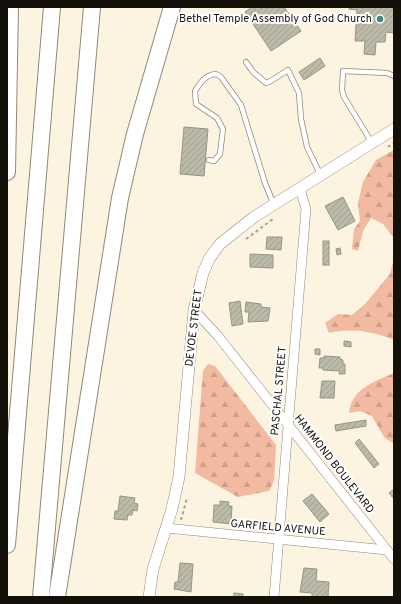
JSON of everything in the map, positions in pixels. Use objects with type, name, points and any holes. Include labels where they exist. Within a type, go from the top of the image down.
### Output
[{"type":"highway","points":[[7,172],[10,7]]},
{"type":"highway","points":[[7,545],[52,7]]},
{"type":"highway","points":[[41,597],[92,7]]},
{"type":"highway","points":[[57,597],[120,198],[135,134],[172,7]]},
{"type":"street","name":"DEVOE STREET","points":[[149,597],[153,569],[172,509],[179,477],[194,310],[203,273],[213,253],[220,244],[248,221],[394,129]]},
{"type":"street","name":"PASCHAL STREET","points":[[274,597],[306,209],[300,189]]},
{"type":"street","name":"HAMMOND BOULEVARD","points":[[194,310],[218,336],[394,559]]},
{"type":"street","name":"GARFIELD AVENUE","points":[[166,528],[387,550]]},
{"type":"lane","points":[[246,62],[253,72],[266,83],[288,70],[299,93],[301,120],[307,147],[321,175]]},
{"type":"lane","points":[[372,143],[344,97],[342,90],[343,71],[387,74],[394,76]]},
{"type":"lane","points":[[209,160],[214,161],[220,154],[224,129],[217,118],[196,104],[195,91],[204,78],[209,75],[216,74],[221,77],[241,105],[265,183],[274,205]]},
{"type":"green space","points":[[394,150],[394,238],[383,224],[371,218],[363,231],[358,251],[352,249],[354,229],[360,221],[358,203],[363,182],[376,160]]},
{"type":"green space","points":[[394,258],[394,340],[378,334],[362,331],[338,331],[329,333],[325,323],[338,314],[352,315],[365,304],[390,274]]},
{"type":"green space","points":[[208,364],[215,366],[276,445],[274,481],[269,491],[238,497],[195,473],[203,371]]},
{"type":"green space","points":[[394,373],[394,444],[384,437],[372,416],[360,411],[349,413],[354,397],[359,392],[372,383]]},
{"type":"building","points":[[252,7],[284,7],[301,31],[271,51],[245,12]]},
{"type":"building","points":[[349,7],[394,7],[394,33],[386,32],[385,42],[376,42],[375,55],[364,54],[365,41],[355,41],[357,10],[349,9]]},
{"type":"building","points":[[320,58],[325,66],[304,80],[299,72]]},
{"type":"building","points":[[184,127],[208,129],[204,176],[180,174]]},
{"type":"building","points":[[343,197],[355,221],[338,230],[325,206]]},
{"type":"building","points":[[267,237],[282,237],[281,250],[266,249]]},
{"type":"building","points":[[323,241],[329,241],[329,265],[323,265]]},
{"type":"building","points":[[340,248],[341,254],[337,255],[336,249]]},
{"type":"building","points":[[250,254],[273,255],[273,268],[250,267]]},
{"type":"building","points":[[240,301],[243,324],[232,326],[229,303]]},
{"type":"building","points":[[246,302],[261,304],[261,307],[270,308],[268,321],[248,322],[249,312],[245,312]]},
{"type":"building","points":[[344,341],[351,342],[351,347],[344,346]]},
{"type":"building","points":[[315,349],[320,349],[320,355],[315,354]]},
{"type":"building","points":[[324,356],[340,357],[340,359],[343,360],[343,364],[345,364],[345,374],[339,374],[340,371],[323,370],[323,368],[319,368],[320,358],[324,358]]},
{"type":"building","points":[[322,381],[335,381],[334,398],[320,398]]},
{"type":"building","points":[[366,420],[366,426],[336,431],[335,425]]},
{"type":"building","points":[[359,439],[379,464],[374,468],[355,443]]},
{"type":"building","points":[[394,489],[394,499],[389,493]]},
{"type":"building","points":[[312,494],[329,514],[320,522],[303,501]]},
{"type":"building","points":[[120,496],[135,498],[134,503],[138,504],[137,511],[133,510],[132,515],[128,515],[127,520],[114,519],[115,511],[118,511]]},
{"type":"building","points":[[220,501],[229,502],[228,506],[232,506],[231,524],[213,522],[214,505],[220,505]]},
{"type":"building","points":[[180,563],[193,564],[191,592],[174,589],[175,582],[178,582]]},
{"type":"building","points":[[304,568],[317,569],[316,581],[329,582],[328,597],[312,597],[312,593],[300,592]]},
{"type":"building","points":[[234,593],[243,594],[243,597],[234,597]]},
{"type":"place","name":"Bethel Temple Assembly of God Church","points":[[380,19]]}]
